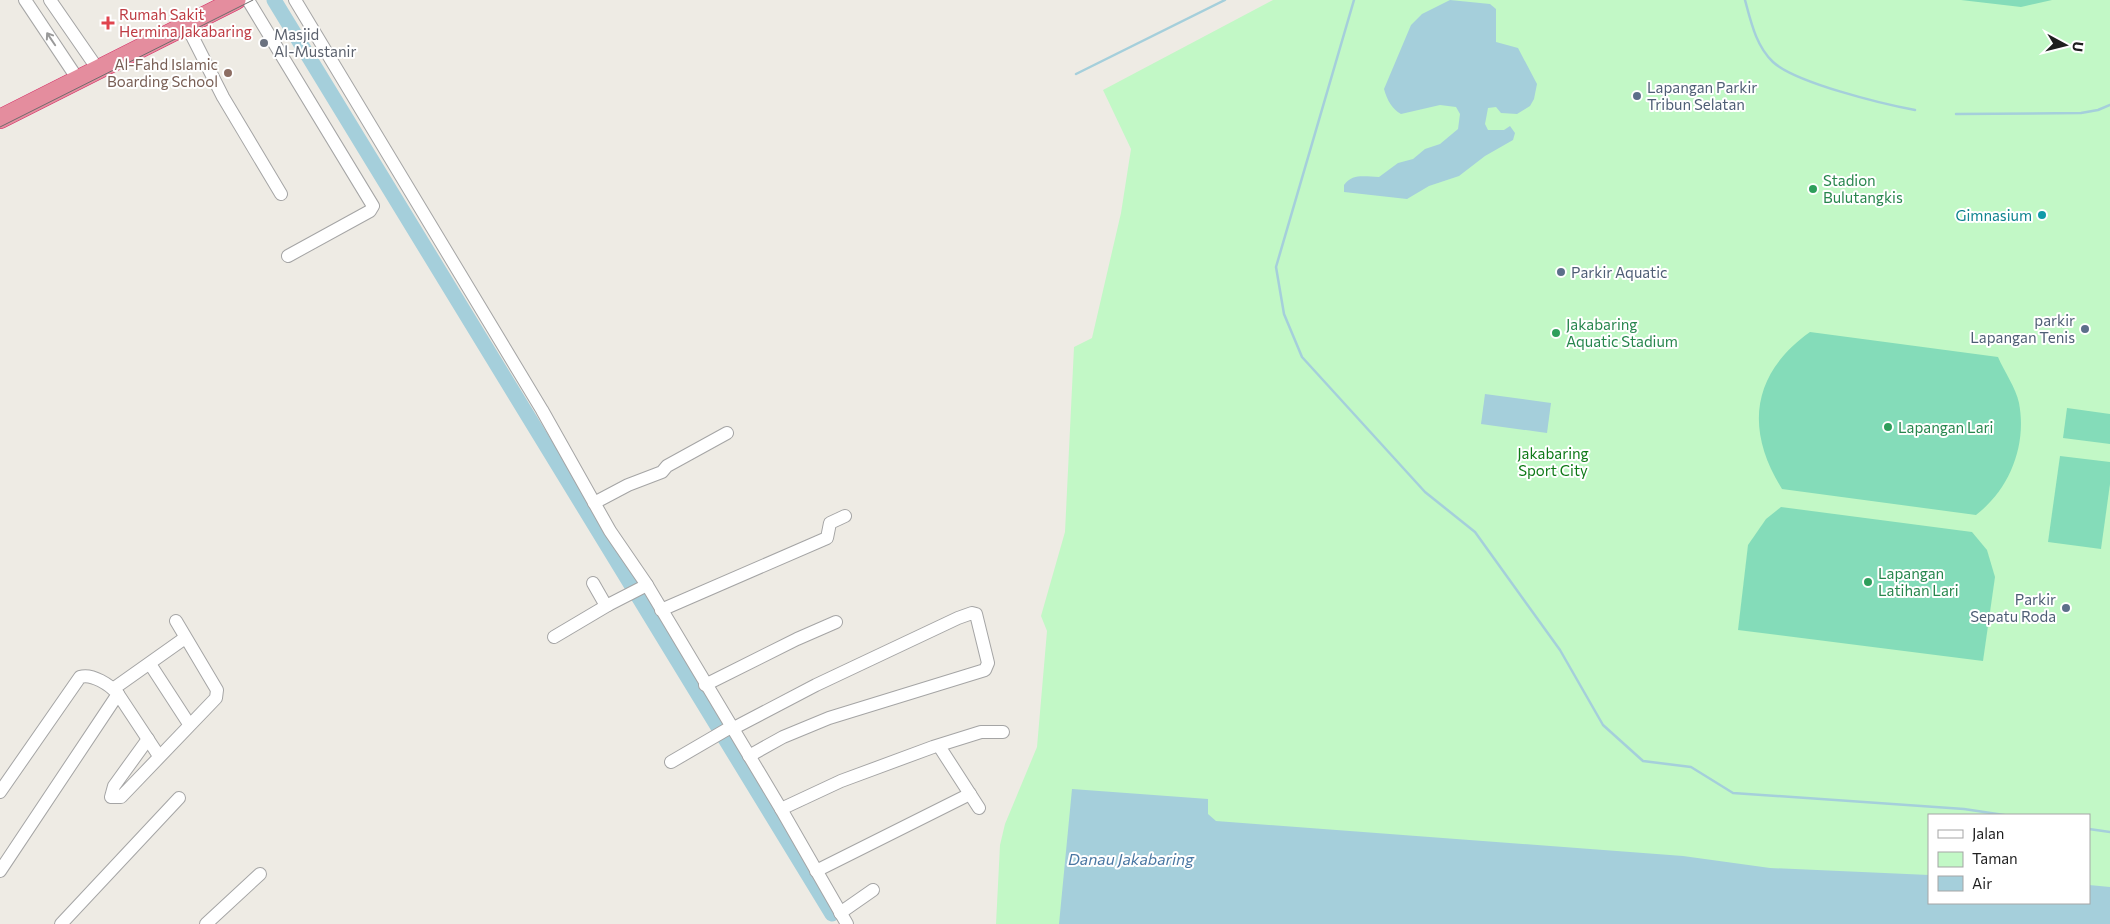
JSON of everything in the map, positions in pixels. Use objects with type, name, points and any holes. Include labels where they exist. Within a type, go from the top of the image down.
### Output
[{"type":"highway","points":[[0,119],[77,78],[236,0]]},
{"type":"street","points":[[77,78],[28,5],[48,0],[97,68]]},
{"type":"street","points":[[248,0],[373,206],[370,211],[288,256]]},
{"type":"street","points":[[295,0],[542,410],[639,589],[662,610],[705,685],[733,727],[843,918],[873,890]]},
{"type":"street","points":[[186,24],[224,97],[281,194]]},
{"type":"street","points":[[594,503],[628,485],[662,472],[667,466],[727,433]]},
{"type":"street","points":[[662,610],[827,538],[830,523],[845,516]]},
{"type":"street","points":[[592,583],[605,604],[608,605]]},
{"type":"street","points":[[554,637],[639,589]]},
{"type":"street","points":[[671,762],[709,738],[755,717],[816,684],[970,613],[976,614],[988,663],[985,670],[829,718],[766,746],[749,756]]},
{"type":"street","points":[[148,739],[114,786],[111,796],[121,798],[218,694],[176,621]]},
{"type":"street","points":[[705,685],[836,622]]},
{"type":"street","points":[[0,871],[116,691],[185,638]]},
{"type":"street","points":[[150,664],[189,724]]},
{"type":"street","points":[[0,792],[80,677],[88,676],[116,691],[159,756]]},
{"type":"street","points":[[781,809],[809,795],[865,772],[939,746],[981,732],[1004,732]]},
{"type":"street","points":[[939,746],[979,808]]},
{"type":"street","points":[[816,871],[970,794]]},
{"type":"street","points":[[61,924],[179,798]]},
{"type":"street","points":[[206,924],[260,874]]},
{"type":"green space","name":"Jakabaring Sport City","points":[[1273,0],[2110,0],[2110,924],[996,924],[1000,845],[1005,824],[1037,747],[1047,631],[1041,616],[1065,532],[1074,347],[1092,338],[1121,213],[1131,149],[1103,90]]},
{"type":"green space","points":[[1961,0],[2052,0],[2021,7]]},
{"type":"green space","points":[[1810,332],[1998,357],[2013,386],[2019,403],[2020,435],[2018,450],[2007,479],[1988,504],[1976,515],[1782,489],[1770,467],[1762,445],[1759,424],[1760,404],[1765,385],[1776,366],[1790,348]]},
{"type":"green space","points":[[2067,408],[2110,414],[2110,444],[2063,438]]},
{"type":"green space","points":[[2060,456],[2110,462],[2110,484],[2101,549],[2048,542]]},
{"type":"green space","points":[[1781,507],[1972,532],[1987,550],[1995,577],[1983,661],[1738,630],[1748,545],[1766,519]]},
{"type":"water","points":[[1450,0],[1490,4],[1496,9],[1496,42],[1518,48],[1537,84],[1534,99],[1530,106],[1517,114],[1501,113],[1496,107],[1488,108],[1485,124],[1488,130],[1504,130],[1510,126],[1515,133],[1513,140],[1485,156],[1459,176],[1429,186],[1407,199],[1344,192],[1344,185],[1351,179],[1360,176],[1379,177],[1398,163],[1413,159],[1425,149],[1440,144],[1458,129],[1460,114],[1456,107],[1440,105],[1401,114],[1390,104],[1384,89],[1411,25],[1422,14]]},
{"type":"water","points":[[1485,394],[1551,403],[1547,433],[1481,424]]},
{"type":"water","name":"Danau Jakabaring","points":[[1072,789],[1208,799],[1208,814],[1216,821],[1683,856],[1770,868],[1928,875],[1928,904],[2090,904],[2090,885],[2110,887],[2110,924],[1059,924]]},
{"type":"waterway","points":[[274,0],[832,914]]},
{"type":"waterway","points":[[1076,74],[1225,0]]},
{"type":"waterway","points":[[1354,0],[1276,267],[1284,314],[1302,357],[1425,492],[1475,532],[1560,650],[1603,725],[1643,761],[1691,767],[1733,793],[1964,809],[1997,814]]},
{"type":"waterway","points":[[1745,0],[1762,49],[1773,62],[1784,70],[1800,78],[1841,92],[1915,110]]},
{"type":"waterway","points":[[1956,114],[2081,113],[2098,110],[2110,105]]},
{"type":"waterway","points":[[2090,829],[2110,832]]},
{"type":"tram line","points":[[0,127],[253,0]]},
{"type":"place","name":"Rumah Sakit Hermina Jakabaring","points":[[108,23]]},
{"type":"place","name":"Masjid Al-Mustanir","points":[[264,43]]},
{"type":"place","name":"Al-Fahd Islamic Boarding School","points":[[228,73]]},
{"type":"place","name":"Lapangan Parkir Tribun Selatan","points":[[1637,96]]},
{"type":"place","name":"Stadion Bulutangkis","points":[[1813,189]]},
{"type":"place","name":"Gimnasium","points":[[2042,215]]},
{"type":"place","name":"Parkir Aquatic","points":[[1561,272]]},
{"type":"place","name":"parkir Lapangan Tenis","points":[[2085,329]]},
{"type":"place","name":"Jakabaring Aquatic Stadium","points":[[1556,333]]},
{"type":"place","name":"Lapangan Lari","points":[[1888,427]]},
{"type":"place","name":"Lapangan Latihan Lari","points":[[1868,582]]},
{"type":"place","name":"Parkir Sepatu Roda","points":[[2066,608]]}]
